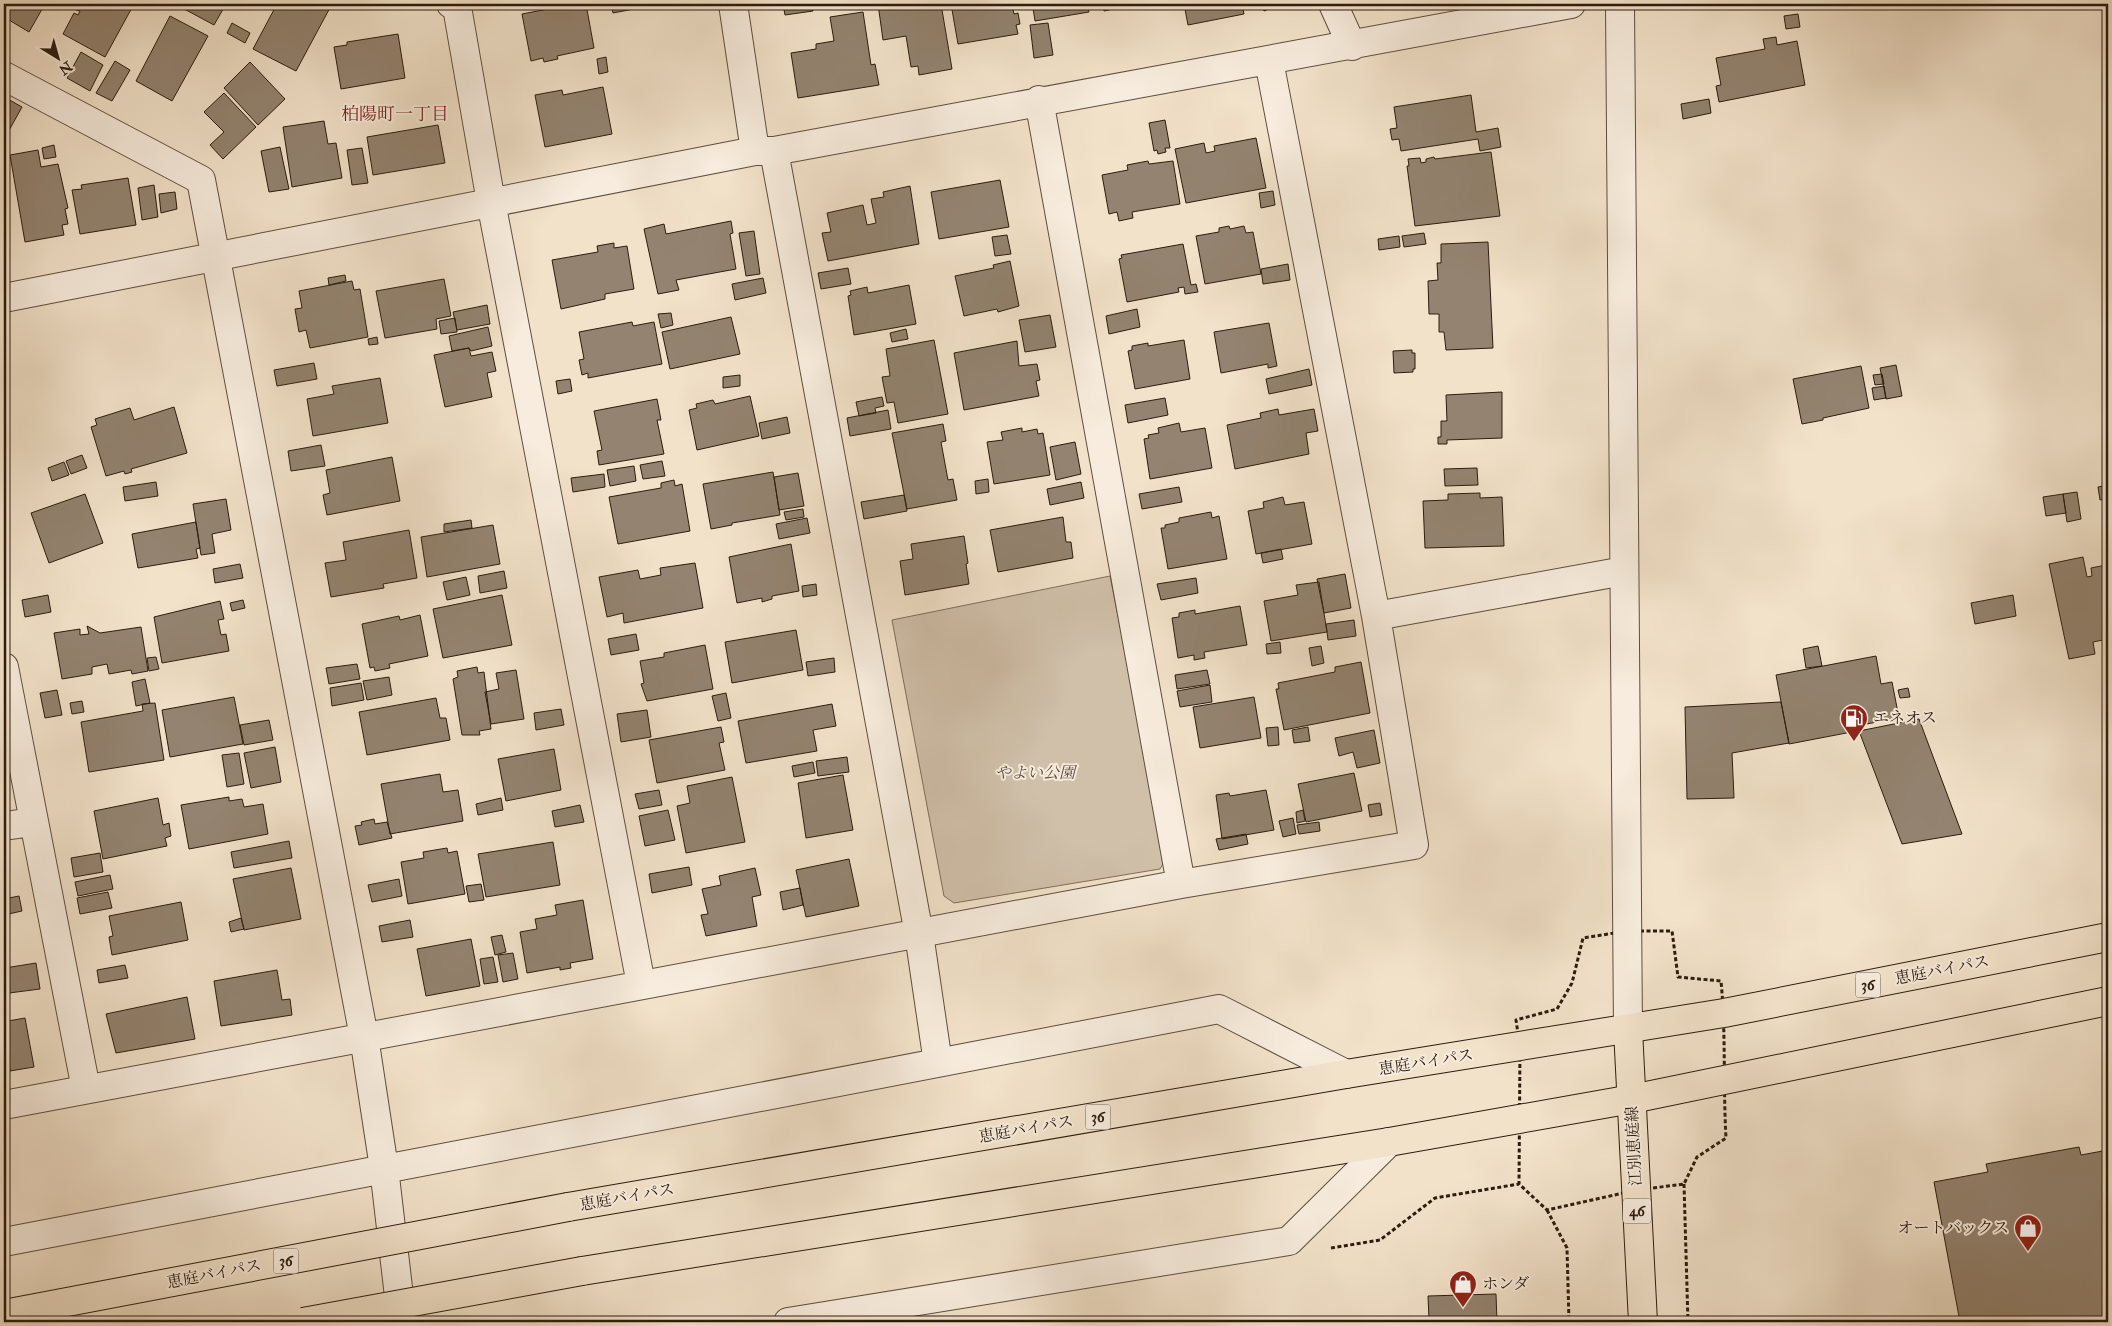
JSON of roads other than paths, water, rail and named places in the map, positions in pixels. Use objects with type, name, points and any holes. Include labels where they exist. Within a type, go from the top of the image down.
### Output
[{"type":"main road","name":"恵庭バイパス","points":[[4,1314],[568,1207],[1346,1074],[1724,1013],[2108,937]]},
{"type":"main road","points":[[303,1322],[582,1271],[1389,1142],[1632,1099],[2108,1002]]},
{"type":"main road","name":"江別恵庭線","points":[[1628,1030],[1643,1322]]},
{"type":"street","points":[[451,4],[457,7],[491,202],[641,984]]},
{"type":"street","points":[[733,4],[764,151],[918,934],[938,1063]]},
{"type":"street","points":[[1333,4],[1352,46]]},
{"type":"street","points":[[4,298],[491,202],[1039,100],[1352,46],[1571,4]]},
{"type":"street","points":[[1620,4],[1628,1030]]},
{"type":"street","points":[[4,1105],[86,1088],[1181,884],[1414,845],[1376,616],[1269,61]]},
{"type":"street","points":[[4,76],[201,180],[364,1037],[384,1168],[402,1322]]},
{"type":"street","points":[[1039,100],[1181,884]]},
{"type":"street","points":[[1376,616],[1624,571]]},
{"type":"street","points":[[4,666],[86,1088]]},
{"type":"street","points":[[4,826],[33,822]]},
{"type":"street","points":[[4,1242],[1220,1009],[1346,1074]]},
{"type":"street","points":[[788,1322],[1289,1241],[1389,1142]]},
{"type":"place","name":"エネオス","points":[[1854,742]]},
{"type":"place","name":"オートバックス","points":[[2028,1252]]},
{"type":"place","name":"ホンダ","points":[[1463,1308]]},
{"type":"district","name":"柏陽町一丁目","points":[[395,114]]},
{"type":"park label","name":"やよい公園","points":[[1035,773]]}]
